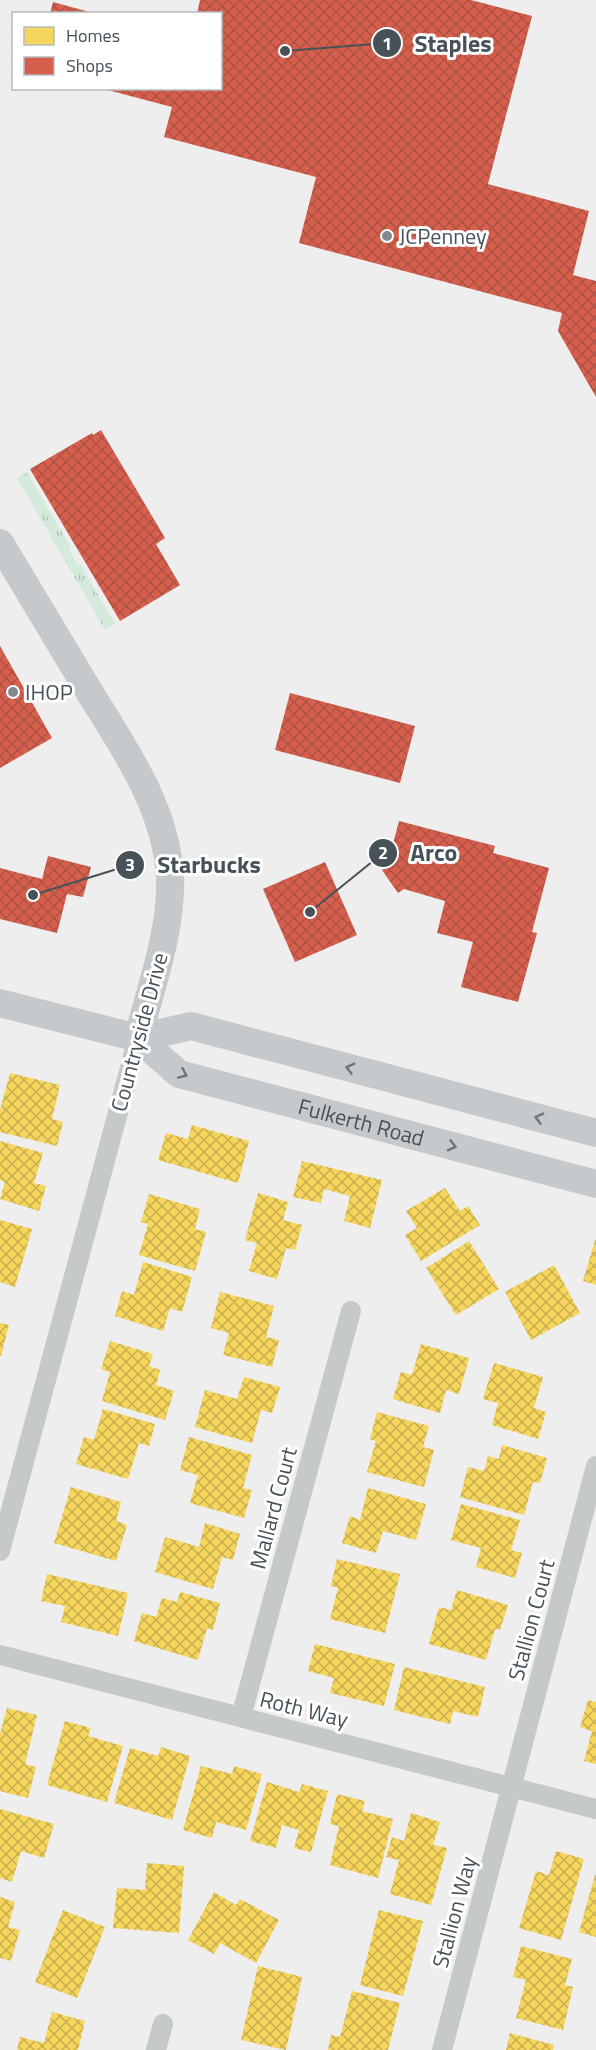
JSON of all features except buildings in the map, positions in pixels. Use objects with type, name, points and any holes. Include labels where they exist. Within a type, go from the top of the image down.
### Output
[{"type":"street","name":"Countryside Drive","points":[[0,543],[141,778],[161,829],[168,859],[169,899],[162,943],[138,1038],[0,1551]]},
{"type":"street","name":"Fulkerth Road","points":[[0,1003],[138,1038],[191,1026],[596,1133]]},
{"type":"street","name":"Fulkerth Road","points":[[138,1038],[179,1074],[596,1184]]},
{"type":"street","name":"Mallard Court","points":[[241,1717],[351,1311]]},
{"type":"street","name":"Stallion Court","points":[[512,1787],[596,1466]]},
{"type":"street","name":"Roth Way","points":[[0,1655],[596,1809]]},
{"type":"street","name":"Stallion Way","points":[[442,2050],[512,1787]]},
{"type":"street","points":[[156,2050],[163,2024]]},
{"type":"green space","points":[[27,472],[71,548],[70,552],[81,565],[115,624],[105,630],[17,478]]},
{"type":"place","name":"Staples","points":[[285,51]]},
{"type":"place","name":"JCPenney","points":[[387,236]]},
{"type":"place","name":"IHOP","points":[[13,692]]},
{"type":"place","name":"Starbucks","points":[[33,895]]},
{"type":"place","name":"Arco","points":[[310,912]]}]
